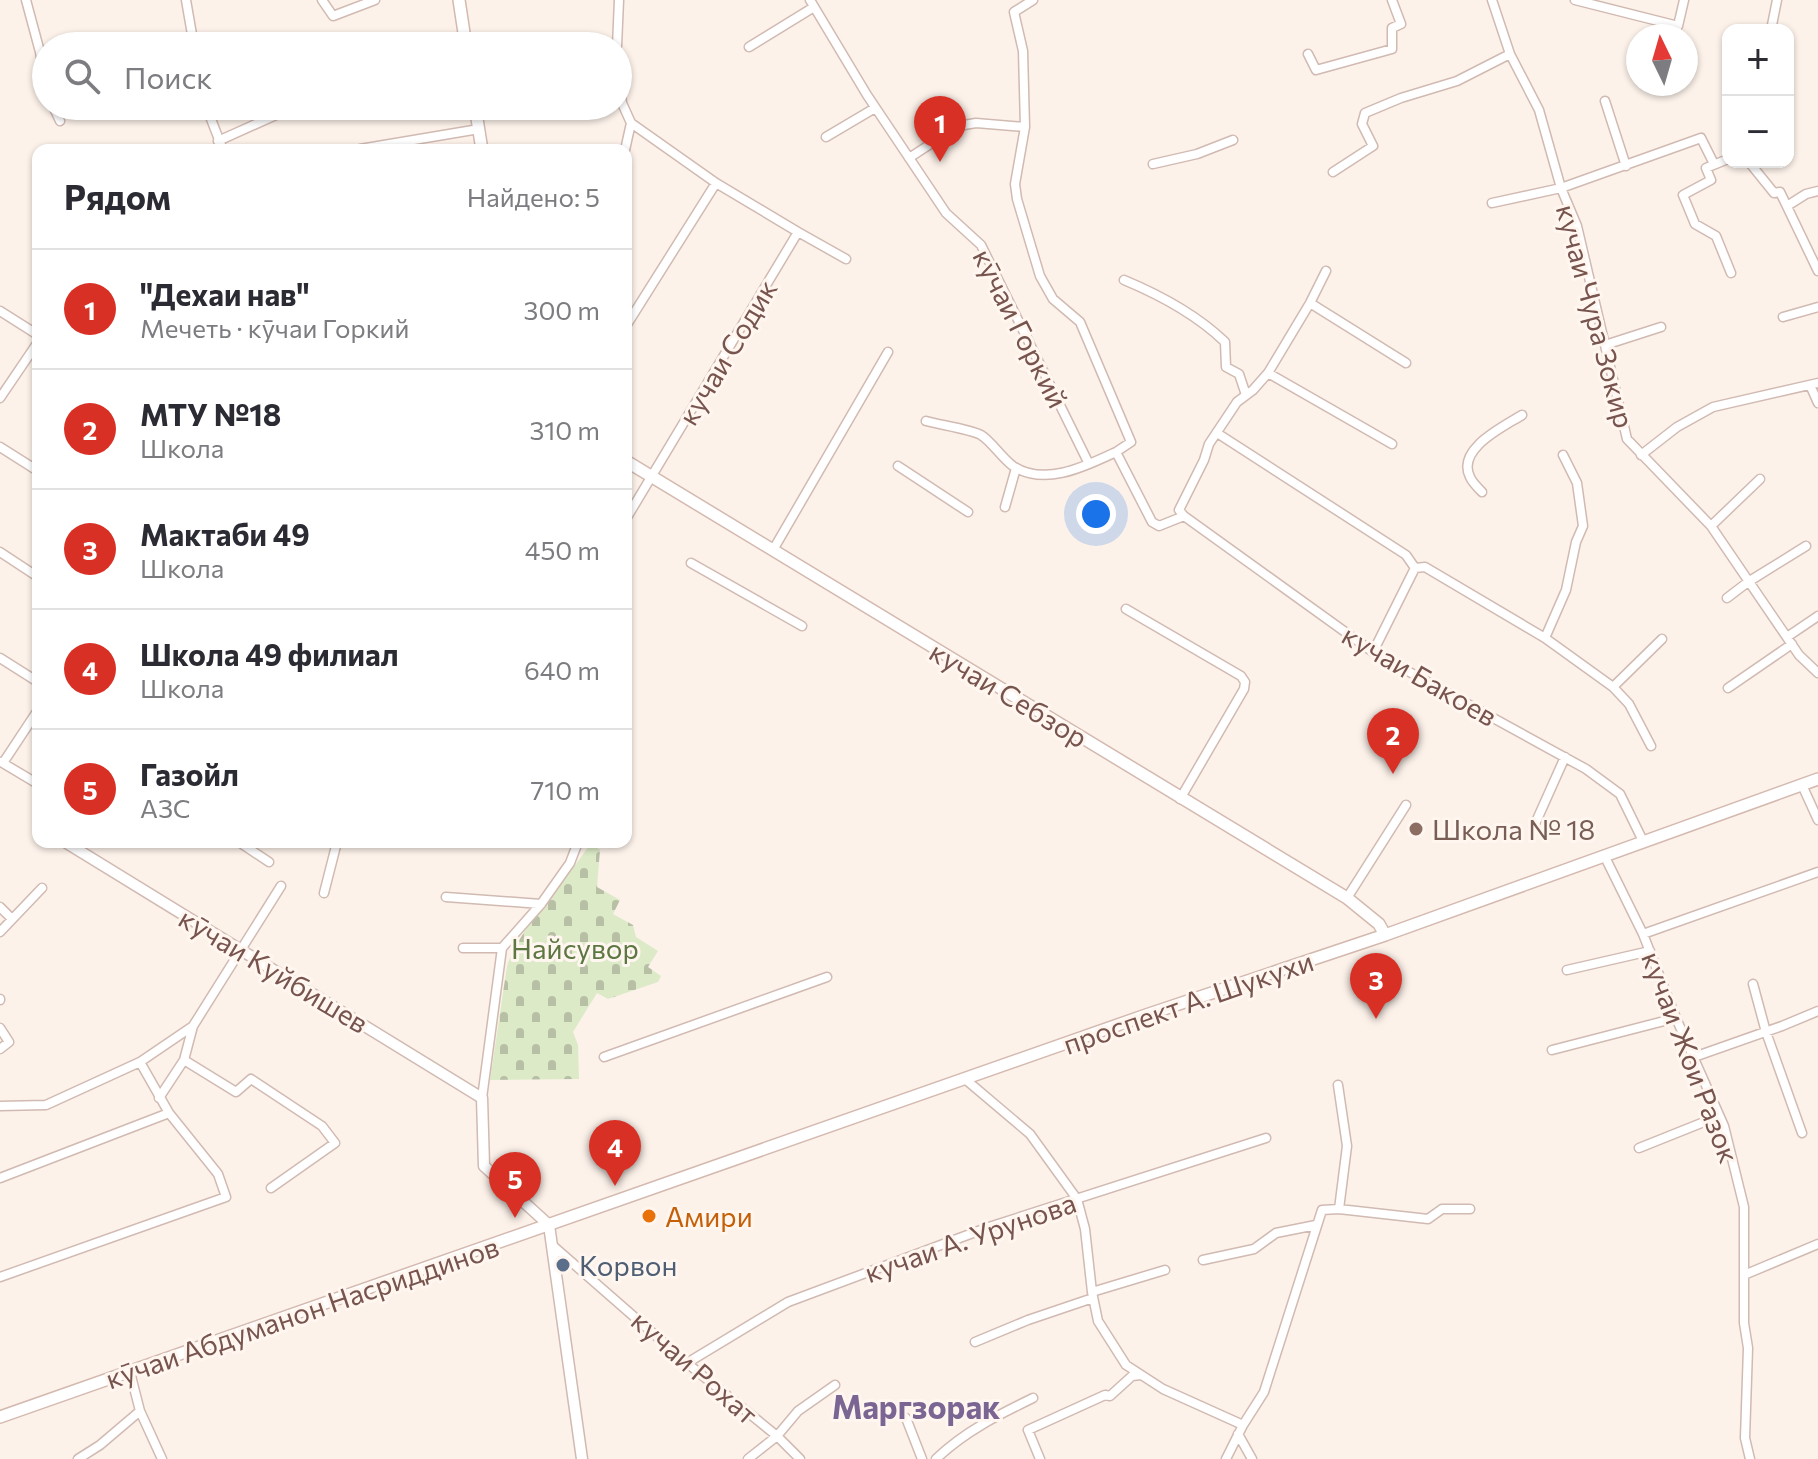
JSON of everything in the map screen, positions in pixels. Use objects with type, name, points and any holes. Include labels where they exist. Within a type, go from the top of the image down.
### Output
[{"type":"main road","points":[[459,0],[464,32]]},
{"type":"main road","points":[[477,120],[481,144]]},
{"type":"main road","name":"кучаи Себзор","points":[[632,465],[1347,898],[1379,924],[1385,935]]},
{"type":"main road","name":"проспект А. Шукухи","points":[[965,1079],[1385,935],[1818,779]]},
{"type":"main road","name":"кӯчаи Абдуманон Насриддинов","points":[[0,1417],[965,1079]]},
{"type":"street","points":[[26,0],[35,32]]},
{"type":"street","points":[[186,0],[192,32]]},
{"type":"street","points":[[322,0],[333,16],[368,1]]},
{"type":"street","points":[[618,32],[619,0]]},
{"type":"street","points":[[926,421],[982,436],[1016,468],[1042,474],[1068,472],[1116,452],[1131,442],[1080,322],[1053,299],[1040,276],[1017,199],[1015,184],[1025,127],[1023,51],[1014,12],[1033,0]]},
{"type":"street","points":[[1308,54],[1316,70],[1392,49],[1392,28],[1401,24],[1392,0]]},
{"type":"street","name":"кучаи Чура Зокир","points":[[1492,0],[1510,54],[1539,110],[1561,188],[1577,226],[1627,439],[1711,526],[1799,655],[1818,673]]},
{"type":"street","points":[[1575,0],[1678,26],[1684,0]]},
{"type":"street","points":[[1772,24],[1777,0]]},
{"type":"street","points":[[749,47],[812,4]]},
{"type":"street","name":"кӯчаи Горкий","points":[[812,4],[875,108],[946,213],[981,245],[1089,464]]},
{"type":"street","points":[[1333,172],[1373,146],[1362,124],[1365,113],[1457,81],[1510,54]]},
{"type":"street","points":[[1605,101],[1626,166]]},
{"type":"street","points":[[826,137],[875,108]]},
{"type":"street","points":[[211,120],[220,144]]},
{"type":"street","points":[[225,144],[267,120]]},
{"type":"street","points":[[630,120],[716,183],[846,259]]},
{"type":"street","points":[[626,144],[631,123]]},
{"type":"street","points":[[909,158],[958,126],[976,123],[1025,127]]},
{"type":"street","points":[[390,144],[479,129]]},
{"type":"street","points":[[1492,203],[1561,188],[1701,138],[1711,180],[1683,195],[1695,224],[1716,236],[1731,273]]},
{"type":"street","points":[[1153,164],[1197,154],[1233,140]]},
{"type":"street","points":[[1710,166],[1722,161]]},
{"type":"street","points":[[1754,168],[1774,193],[1780,192],[1818,271]]},
{"type":"street","points":[[632,316],[716,183]]},
{"type":"street","points":[[1787,206],[1806,194],[1818,191]]},
{"type":"street","name":"кучаи Содик","points":[[632,509],[798,232]]},
{"type":"street","points":[[1116,452],[1152,522],[1159,526],[1184,516],[1179,510],[1209,444],[1237,402],[1268,373],[1326,271]]},
{"type":"street","points":[[1124,280],[1151,291],[1209,327],[1225,342],[1226,367],[1239,374],[1246,395]]},
{"type":"street","points":[[1310,303],[1406,363]]},
{"type":"street","points":[[1783,317],[1818,307]]},
{"type":"street","points":[[0,311],[32,331]]},
{"type":"street","points":[[1605,345],[1661,327]]},
{"type":"street","points":[[0,398],[32,351]]},
{"type":"street","points":[[773,550],[888,352]]},
{"type":"street","points":[[1268,373],[1392,444]]},
{"type":"street","points":[[1641,455],[1677,427],[1713,407],[1814,384],[1818,403]]},
{"type":"street","points":[[1482,492],[1469,476],[1467,463],[1472,451],[1522,415]]},
{"type":"street","points":[[1217,433],[1406,555],[1415,568]]},
{"type":"street","points":[[0,447],[32,467]]},
{"type":"street","points":[[1545,638],[1566,590],[1576,542],[1583,526],[1577,483],[1563,455]]},
{"type":"street","points":[[898,466],[968,512]]},
{"type":"street","points":[[1005,507],[1016,468]]},
{"type":"street","points":[[1711,526],[1760,479]]},
{"type":"street","name":"кучаи Бакоев","points":[[1184,516],[1373,652],[1586,769],[1620,794],[1643,841]]},
{"type":"street","points":[[1727,598],[1806,546]]},
{"type":"street","points":[[0,552],[32,573]]},
{"type":"street","points":[[691,563],[802,626]]},
{"type":"street","points":[[1415,568],[1425,567],[1545,638],[1613,687],[1629,704],[1651,746]]},
{"type":"street","points":[[1373,652],[1415,568]]},
{"type":"street","points":[[1126,609],[1241,676],[1245,682],[1244,689],[1180,799]]},
{"type":"street","points":[[1728,688],[1818,616]]},
{"type":"street","points":[[1613,687],[1662,639]]},
{"type":"street","points":[[0,658],[32,678]]},
{"type":"street","points":[[32,718],[1,762],[32,780]]},
{"type":"street","points":[[1535,824],[1565,757]]},
{"type":"street","points":[[1802,785],[1818,820]]},
{"type":"street","points":[[1347,898],[1406,805]]},
{"type":"street","name":"кӯчаи Куйбишев","points":[[75,848],[482,1098]]},
{"type":"street","points":[[248,848],[269,862]]},
{"type":"street","points":[[324,893],[335,848]]},
{"type":"street","points":[[576,848],[570,863],[541,904],[502,948],[482,1098],[484,1166],[549,1225],[582,1459]]},
{"type":"street","name":"кучаи Жои Разок","points":[[1604,855],[1643,934],[1724,1126],[1744,1207],[1744,1323],[1748,1348],[1745,1438],[1750,1459]]},
{"type":"street","points":[[1643,934],[1818,872]]},
{"type":"street","points":[[159,1098],[184,1060],[193,1026],[281,886]]},
{"type":"street","points":[[0,932],[42,888]]},
{"type":"street","points":[[446,897],[541,904]]},
{"type":"street","points":[[0,907],[12,919]]},
{"type":"street","points":[[463,948],[502,948]]},
{"type":"street","points":[[1567,970],[1650,951]]},
{"type":"street","points":[[604,1057],[827,977]]},
{"type":"street","points":[[1753,984],[1766,1032],[1802,1133]]},
{"type":"street","points":[[1694,1057],[1818,1011]]},
{"type":"street","points":[[1552,1050],[1676,1018]]},
{"type":"street","points":[[0,1106],[46,1105],[140,1062],[193,1026]]},
{"type":"street","points":[[0,1028],[9,1042],[0,1049]]},
{"type":"street","points":[[184,1060],[236,1092],[251,1079],[322,1126],[335,1143],[271,1188]]},
{"type":"street","points":[[0,1277],[226,1197],[218,1174],[169,1113],[140,1062]]},
{"type":"street","points":[[965,1079],[1030,1134],[1077,1199],[1085,1229],[1098,1321],[1116,1352],[1126,1365],[1163,1389],[1240,1430],[1252,1459]]},
{"type":"street","points":[[1338,1085],[1347,1146],[1339,1209]]},
{"type":"street","points":[[0,1178],[169,1113]]},
{"type":"street","points":[[1639,1148],[1719,1116]]},
{"type":"street","name":"кучаи А. Урунова","points":[[687,1363],[788,1302],[989,1227],[1266,1138]]},
{"type":"street","points":[[1226,1459],[1264,1392],[1322,1210],[1339,1209],[1428,1219],[1442,1209],[1470,1209]]},
{"type":"street","points":[[1203,1260],[1254,1249],[1276,1233],[1316,1225]]},
{"type":"street","points":[[1744,1275],[1818,1244]]},
{"type":"street","name":"кучаи Рохат","points":[[552,1245],[800,1459]]},
{"type":"street","points":[[975,1342],[1092,1295],[1165,1270]]},
{"type":"street","points":[[130,1372],[140,1411],[162,1459]]},
{"type":"street","points":[[1040,1459],[1028,1430],[1105,1395],[1110,1396],[1132,1376],[1141,1375]]},
{"type":"street","points":[[748,1459],[777,1436],[798,1411],[835,1385]]},
{"type":"street","points":[[936,1459],[952,1444],[994,1417],[1033,1398]]},
{"type":"street","points":[[78,1459],[140,1411]]},
{"type":"street","points":[[906,1418],[922,1459]]},
{"type":"green space","name":"Найсувор","points":[[587,848],[600,850],[597,887],[620,900],[613,914],[633,925],[636,937],[658,951],[648,967],[661,976],[658,982],[608,999],[597,993],[573,1032],[578,1045],[579,1079],[490,1080],[507,966],[513,951],[532,920]]},
{"type":"place","name":"\"Дехаи нав\"","points":[[940,162]]},
{"type":"place","name":"МТУ №18","points":[[1393,774]]},
{"type":"place","name":"Школа № 18","points":[[1416,829]]},
{"type":"place","name":"Мактаби 49","points":[[1376,1019]]},
{"type":"place","name":"Школа 49 филиал","points":[[615,1186]]},
{"type":"place","name":"Амири","points":[[649,1216]]},
{"type":"place","name":"Газойл","points":[[515,1218]]},
{"type":"place","name":"Корвон","points":[[563,1265]]},
{"type":"district","name":"Маргзорак","points":[[916,1406]]}]
